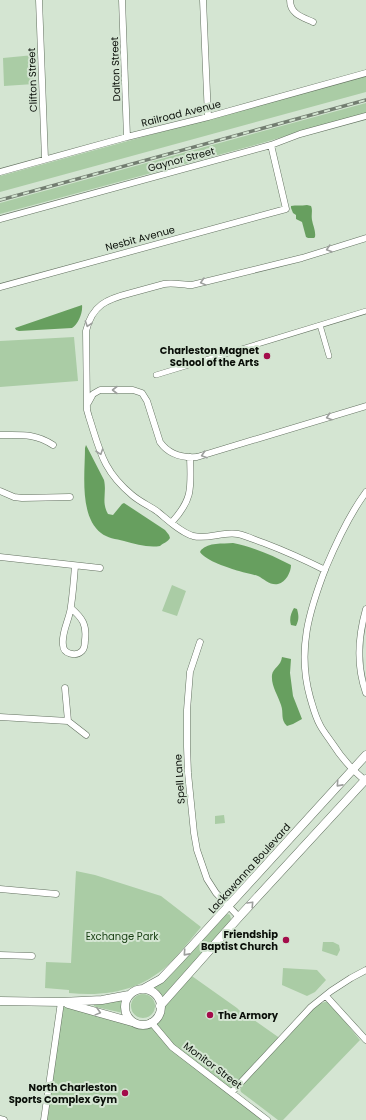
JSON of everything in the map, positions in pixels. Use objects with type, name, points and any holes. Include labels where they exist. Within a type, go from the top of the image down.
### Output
[{"type":"street","name":"Clifton Street","points":[[39,0],[45,159]]},
{"type":"street","name":"Dalton Street","points":[[122,0],[127,137]]},
{"type":"street","points":[[203,0],[208,117]]},
{"type":"street","points":[[290,0],[291,9],[300,17],[313,22]]},
{"type":"street","name":"Railroad Avenue","points":[[0,172],[127,137],[208,117],[366,73]]},
{"type":"street","name":"Gaynor Street","points":[[0,219],[270,145],[300,134],[366,116]]},
{"type":"street","name":"Nesbit Avenue","points":[[0,287],[286,209],[270,145]]},
{"type":"street","points":[[325,570],[288,552],[245,536],[232,533],[202,537],[188,534],[134,496],[116,480],[108,470],[103,459],[89,417],[87,404],[86,331],[90,318],[94,312],[101,305],[112,298],[169,283],[185,285],[192,284],[302,258],[366,238]]},
{"type":"street","points":[[156,375],[366,310]]},
{"type":"street","points":[[320,325],[329,356]]},
{"type":"street","points":[[87,404],[93,394],[100,390],[133,390],[142,393],[147,401],[160,442],[170,452],[178,456],[190,458],[366,406]]},
{"type":"street","points":[[0,435],[27,435],[44,439],[53,445]]},
{"type":"street","points":[[172,522],[180,513],[189,497],[190,458]]},
{"type":"street","points":[[0,491],[14,497],[22,498],[70,497]]},
{"type":"street","points":[[160,1006],[366,780],[353,770],[320,726],[314,712],[306,684],[304,664],[305,639],[311,609],[325,570],[348,521],[366,492]]},
{"type":"street","points":[[0,557],[100,568]]},
{"type":"street","points":[[71,608],[81,617],[85,627],[86,637],[84,646],[82,651],[77,654],[68,653],[62,646],[71,608],[74,566]]},
{"type":"street","points":[[366,609],[359,652],[362,681],[366,693]]},
{"type":"street","name":"Spell Lane","points":[[200,642],[190,672],[188,695],[186,747],[192,820],[197,850],[205,876],[212,888],[239,918]]},
{"type":"street","points":[[65,688],[68,721]]},
{"type":"street","points":[[0,717],[68,721],[86,735]]},
{"type":"street","name":"Lackawanna Boulevard","points":[[143,989],[161,978],[180,959],[366,755]]},
{"type":"street","points":[[0,889],[56,894]]},
{"type":"street","points":[[0,955],[32,956]]},
{"type":"street","points":[[232,1092],[311,1007],[351,978],[366,970]]},
{"type":"street","points":[[62,1002],[140,1024],[145,1024],[151,1022],[158,1016],[160,1001],[153,992],[138,989],[129,995],[126,1000],[125,1010],[127,1015],[134,1022]]},
{"type":"street","points":[[0,1001],[62,1002],[102,1000],[129,995]]},
{"type":"street","points":[[326,996],[366,1040]]},
{"type":"street","points":[[44,1120],[62,1002]]},
{"type":"street","name":"Monitor Street","points":[[151,1022],[172,1047],[267,1120]]},
{"type":"street","points":[[0,1119],[4,1120]]},
{"type":"green space","points":[[34,55],[34,84],[4,86],[3,58]]},
{"type":"green space","points":[[366,76],[366,92],[0,192],[0,176]]},
{"type":"green space","points":[[366,103],[366,113],[255,145],[0,214],[0,203]]},
{"type":"green space","points":[[74,337],[78,381],[0,387],[0,341]]},
{"type":"green space","points":[[172,585],[186,591],[177,616],[162,611]]},
{"type":"green space","points":[[224,815],[225,823],[215,824],[215,816]]},
{"type":"green space","name":"Exchange Park","points":[[76,871],[95,875],[161,896],[201,927],[173,960],[162,970],[138,985],[98,994],[69,993],[69,990],[45,988],[46,962],[71,963]]},
{"type":"green space","points":[[228,914],[230,915],[231,919],[227,925],[168,991],[164,998],[162,997],[154,987],[167,979]]},
{"type":"green space","points":[[323,942],[333,942],[339,945],[340,950],[337,956],[322,951]]},
{"type":"green space","points":[[283,968],[317,970],[326,980],[315,992],[307,996],[282,985]]},
{"type":"green space","points":[[189,974],[281,1039],[232,1092],[266,1120],[44,1120],[61,1002],[144,1024],[154,1020],[158,1014],[160,1006]]},
{"type":"green space","points":[[143,994],[148,995],[154,1001],[154,1011],[148,1017],[143,1018],[138,1017],[132,1011],[131,1006],[132,1001],[138,995]]},
{"type":"green space","points":[[121,1000],[123,1001],[123,1013],[94,1006],[94,1004]]},
{"type":"green space","points":[[329,1002],[360,1040],[283,1120],[278,1120],[241,1092],[240,1089],[303,1019],[319,1004]]},
{"type":"shaded area","points":[[291,206],[311,206],[312,208],[312,220],[315,233],[314,238],[306,237],[302,222],[296,219],[296,215],[293,213],[291,208]]},
{"type":"shaded area","points":[[82,305],[80,318],[72,328],[19,331],[15,328]]},
{"type":"shaded area","points":[[86,445],[104,480],[104,501],[108,514],[113,515],[124,503],[165,530],[170,538],[168,541],[160,546],[142,545],[106,536],[94,525],[89,516],[86,505],[84,469]]},
{"type":"shaded area","points":[[233,543],[262,552],[291,565],[288,576],[281,583],[273,584],[258,576],[218,564],[200,552],[204,547]]},
{"type":"shaded area","points":[[294,608],[297,609],[298,616],[296,626],[291,625],[290,623]]},
{"type":"shaded area","points":[[282,657],[291,659],[290,673],[293,696],[302,719],[287,726],[283,718],[282,708],[272,679],[274,670],[280,663]]},
{"type":"railway","points":[[0,200],[366,100]]},
{"type":"place","name":"Charleston Magnet School of the Arts","points":[[267,356]]},
{"type":"place","name":"Friendship Baptist Church","points":[[286,940]]},
{"type":"place","name":"The Armory","points":[[210,1015]]},
{"type":"place","name":"North Charleston Sports Complex Gym","points":[[125,1093]]}]
